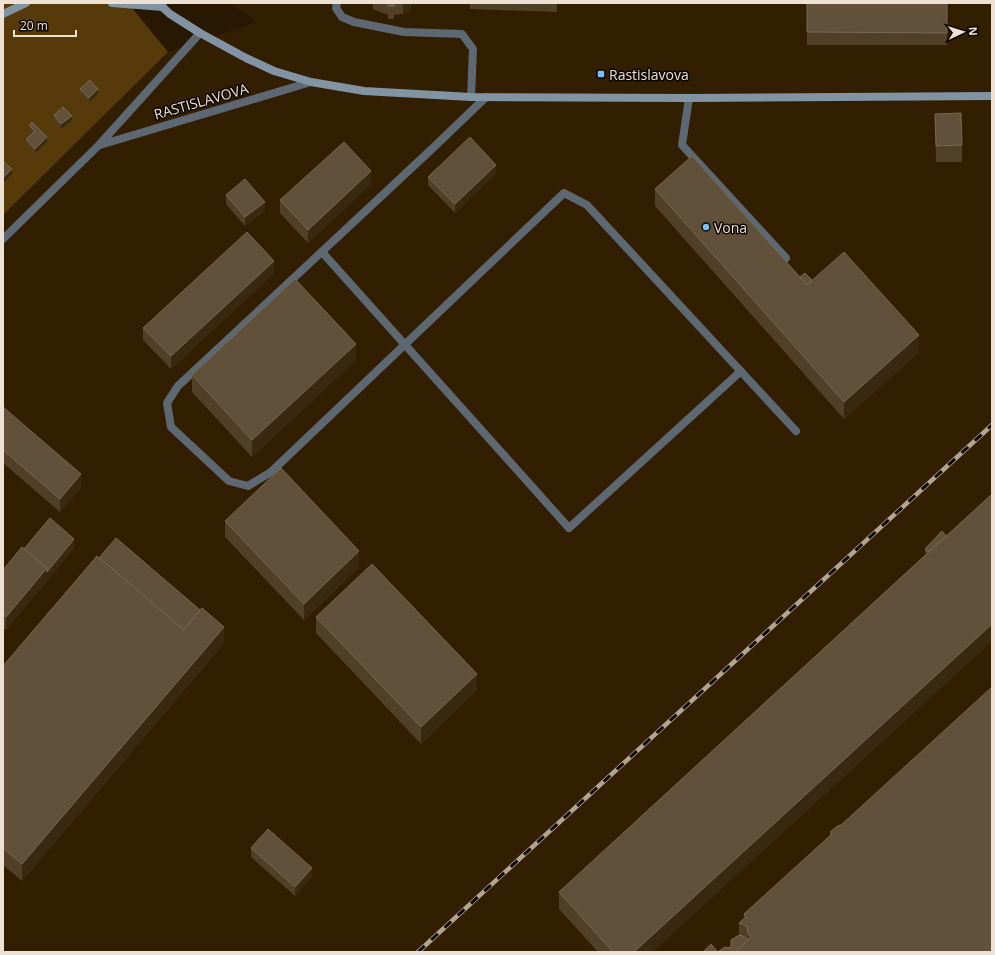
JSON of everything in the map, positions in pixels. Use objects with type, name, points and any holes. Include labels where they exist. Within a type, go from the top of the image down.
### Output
[{"type":"street","points":[[3,14],[26,3]]},
{"type":"street","points":[[112,3],[161,5],[170,14],[200,33],[246,58],[274,71],[311,82],[364,91],[471,97],[689,98],[992,96]]},
{"type":"street","points":[[337,3],[336,8],[342,17],[354,22],[404,32],[462,34],[473,49],[471,97]]},
{"type":"street","name":"RASTISLAVOVA","points":[[3,239],[99,145],[200,33]]},
{"type":"street","name":"RASTISLAVOVA","points":[[99,145],[311,82]]},
{"type":"street","points":[[486,97],[178,386],[167,403],[171,427],[229,480],[248,486],[271,472],[564,193],[587,205],[796,431]]},
{"type":"street","points":[[689,98],[682,145],[786,258]]},
{"type":"street","points":[[322,252],[569,528],[741,371]]},
{"type":"shaded area","points":[[3,3],[128,3],[168,52],[3,215]]},
{"type":"shaded area","points":[[231,3],[992,3],[992,952],[3,952],[3,215],[168,52],[256,22]]},
{"type":"building","points":[[388,3],[394,3],[394,6],[388,6]]},
{"type":"building","points":[[807,3],[947,3],[947,33],[807,32]]},
{"type":"building","points":[[90,80],[98,89],[89,98],[80,89]]},
{"type":"building","points":[[63,107],[72,116],[61,124],[54,115]]},
{"type":"building","points":[[961,113],[962,145],[936,146],[935,114]]},
{"type":"building","points":[[32,122],[47,137],[35,149],[26,139],[35,131],[29,125]]},
{"type":"building","points":[[470,137],[496,165],[455,204],[428,177]]},
{"type":"building","points":[[344,142],[371,171],[308,230],[280,200]]},
{"type":"building","points":[[692,156],[807,285],[844,252],[919,335],[844,402],[655,189]]},
{"type":"building","points":[[3,161],[12,169],[3,178]]},
{"type":"building","points":[[245,179],[265,202],[245,217],[226,195]]},
{"type":"building","points":[[247,232],[274,261],[171,356],[143,328]]},
{"type":"building","points":[[805,273],[812,280],[807,285],[800,277]]},
{"type":"building","points":[[295,279],[356,344],[252,440],[192,375]]},
{"type":"building","points":[[3,407],[81,474],[60,499],[3,450]]},
{"type":"building","points":[[281,468],[359,551],[304,604],[225,521]]},
{"type":"building","points":[[992,494],[992,624],[634,952],[613,952],[559,892]]},
{"type":"building","points":[[50,518],[74,539],[47,572],[47,568],[24,549]]},
{"type":"building","points":[[942,531],[946,536],[928,552],[925,549]]},
{"type":"building","points":[[116,538],[200,610],[184,630],[99,558]]},
{"type":"building","points":[[22,547],[47,568],[6,617],[3,614],[3,570]]},
{"type":"building","points":[[97,556],[184,630],[202,608],[224,627],[22,864],[3,848],[3,666]]},
{"type":"building","points":[[372,564],[477,674],[421,727],[316,617]]},
{"type":"building","points":[[992,687],[992,952],[735,952],[751,937],[748,933],[747,927],[739,923],[746,917],[744,914],[832,834],[830,832],[839,825],[840,826]]},
{"type":"building","points":[[268,829],[312,868],[295,887],[251,848]]},
{"type":"building","points":[[739,935],[748,940],[735,952],[719,952],[725,947],[731,948],[731,940]]},
{"type":"building","points":[[711,944],[718,952],[703,952]]},
{"type":"railway","points":[[418,952],[992,425]]},
{"type":"place","name":"Rastislavova","points":[[601,74]]},
{"type":"place","name":"Vona","points":[[706,227]]}]
